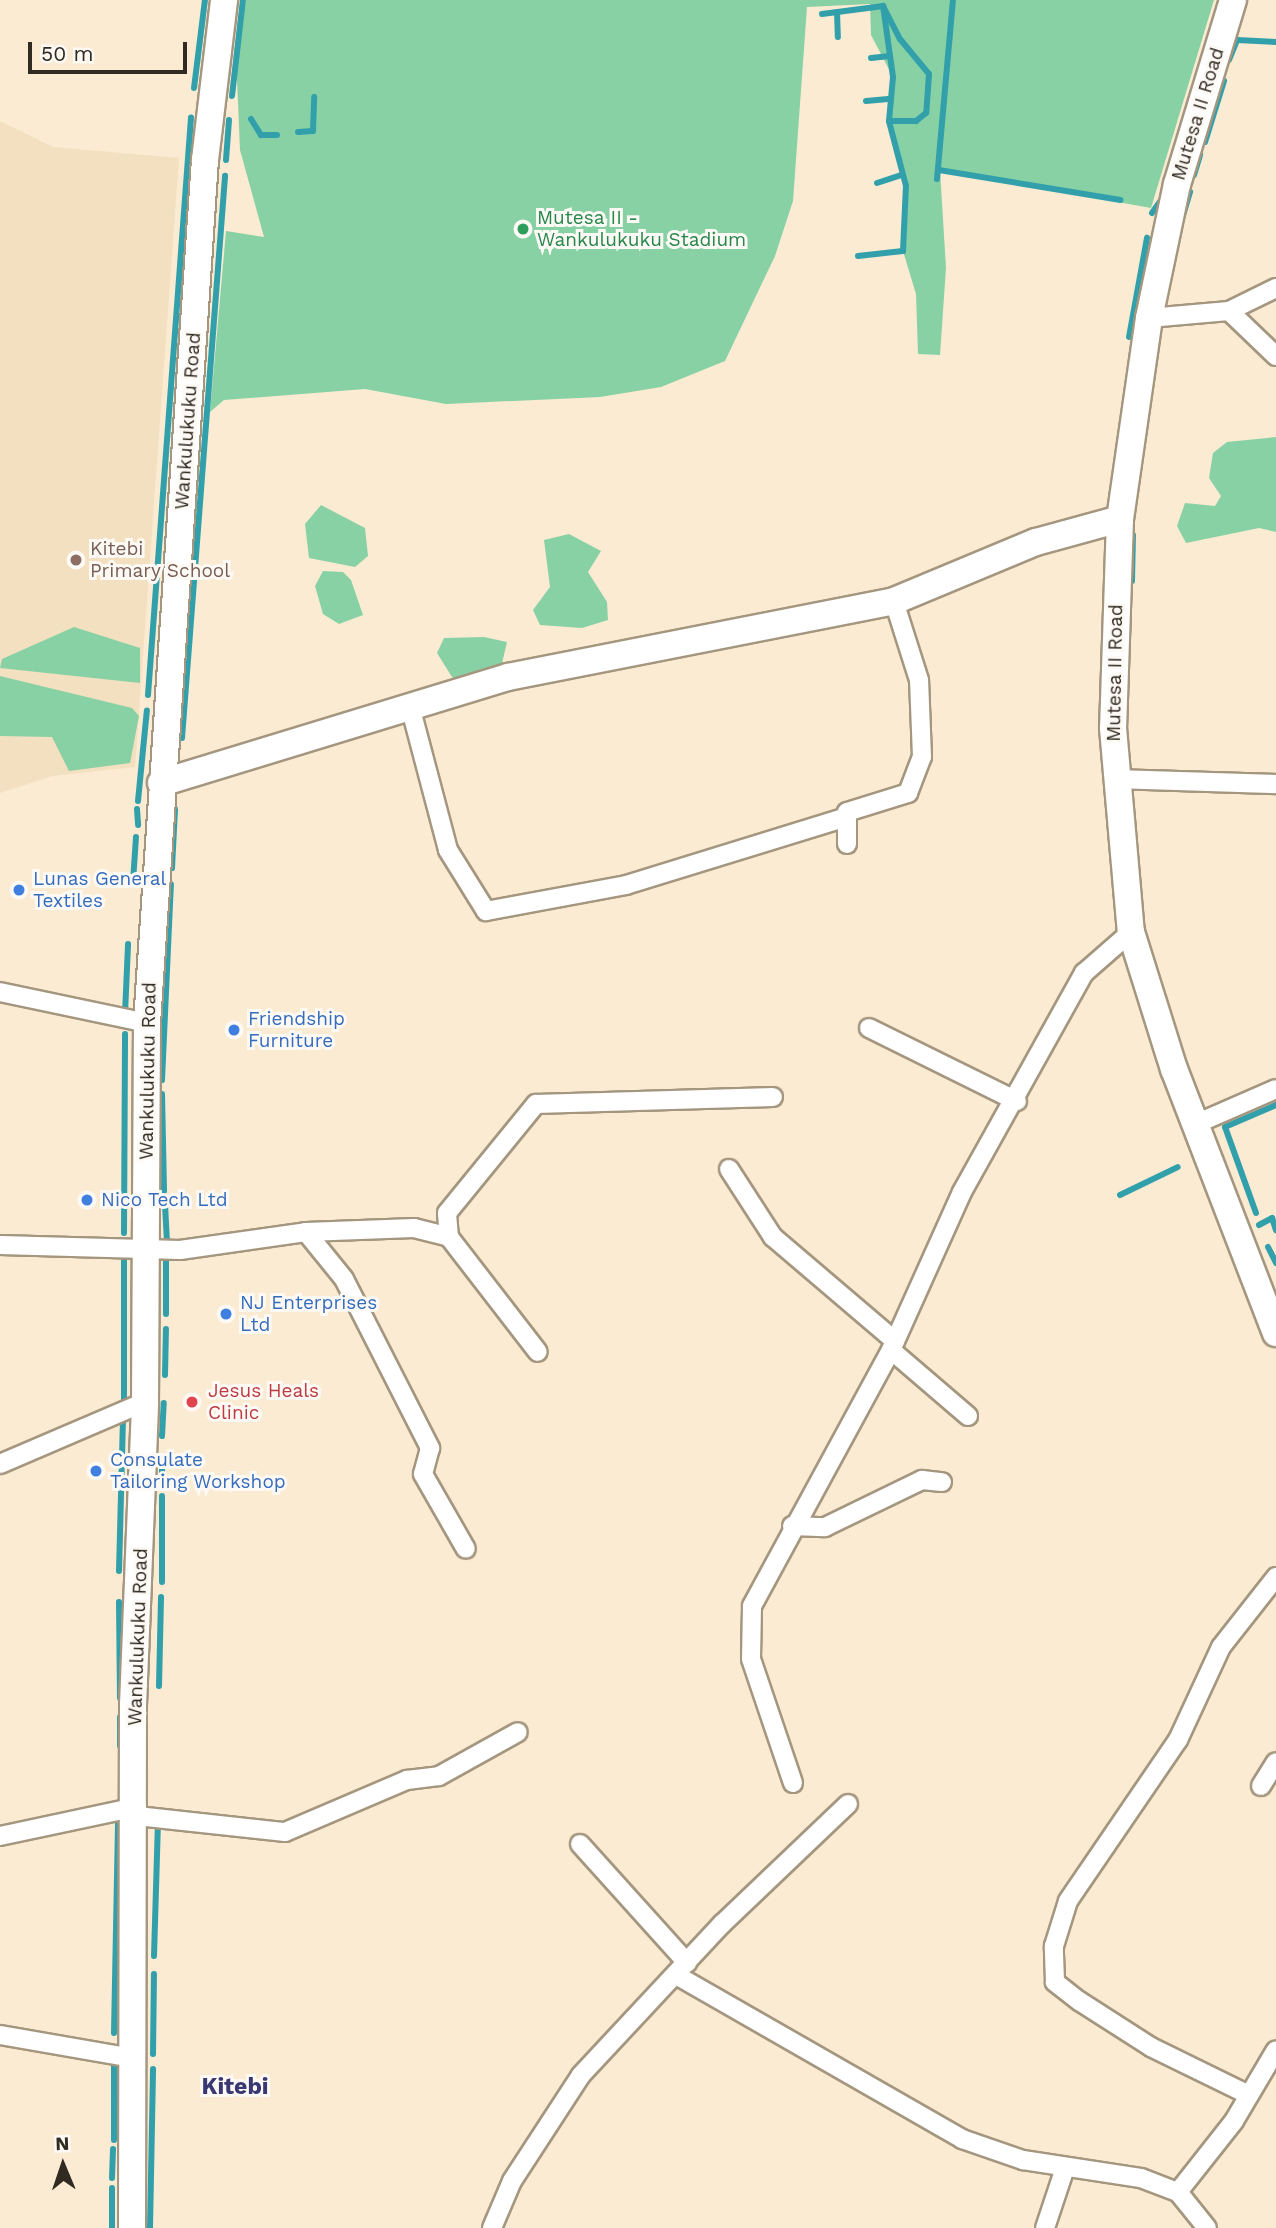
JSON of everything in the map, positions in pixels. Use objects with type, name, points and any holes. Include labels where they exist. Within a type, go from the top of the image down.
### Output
[{"type":"street","name":"Wankulukuku Road","points":[[132,2228],[137,1812],[133,1705],[145,1402],[147,1023],[161,783],[205,160],[224,0]]},
{"type":"street","name":"Mutesa II Road","points":[[1233,0],[1171,205],[1149,318],[1120,519],[1115,779],[1131,932],[1196,1124],[1276,1333]]},
{"type":"street","points":[[1149,318],[1229,311],[1276,288]]},
{"type":"street","points":[[1229,311],[1276,356]]},
{"type":"street","points":[[161,783],[410,706],[571,663],[741,636],[894,601],[1036,542],[1120,519]]},
{"type":"street","points":[[410,706],[448,850],[486,911],[626,884],[845,818],[852,809],[908,793],[922,757],[919,680],[894,601]]},
{"type":"street","points":[[1115,779],[1276,784]]},
{"type":"street","points":[[845,818],[847,844]]},
{"type":"street","points":[[793,1783],[751,1659],[758,1585],[893,1345],[962,1192],[1017,1101],[1084,973],[1131,932]]},
{"type":"street","points":[[0,992],[147,1023]]},
{"type":"street","points":[[869,1028],[1017,1101]]},
{"type":"street","points":[[1196,1124],[1276,1089]]},
{"type":"street","points":[[538,1352],[449,1237],[447,1213],[536,1104],[774,1097]]},
{"type":"street","points":[[729,1169],[773,1237],[968,1416]]},
{"type":"street","points":[[0,1245],[146,1249],[306,1232],[414,1228],[449,1237]]},
{"type":"street","points":[[306,1232],[344,1279],[430,1448],[423,1474],[466,1549]]},
{"type":"street","points":[[0,1464],[145,1402]]},
{"type":"street","points":[[792,1526],[825,1527],[922,1480],[942,1482]]},
{"type":"street","points":[[1249,2095],[1151,2046],[1079,2001],[1055,1982],[1054,1946],[1068,1900],[1178,1741],[1222,1647],[1276,1577]]},
{"type":"street","points":[[0,1836],[137,1812],[285,1832],[407,1780],[439,1776],[518,1732]]},
{"type":"street","points":[[1261,1786],[1276,1762]]},
{"type":"street","points":[[492,2228],[518,2170],[581,2075],[681,1969],[848,1804]]},
{"type":"street","points":[[580,1844],[681,1969],[962,2139],[1065,2168],[1128,2175],[1178,2192],[1207,2228]]},
{"type":"street","points":[[0,2035],[133,2058]]},
{"type":"street","points":[[1178,2192],[1249,2095],[1276,2050]]},
{"type":"street","points":[[1045,2228],[1065,2168]]},
{"type":"shaded area","name":"Kitebi Primary School","points":[[0,121],[53,147],[179,158],[135,767],[52,776],[0,793]]},
{"type":"green space","name":"Mutesa II - Wankulukuku Stadium","points":[[246,0],[1214,0],[1151,208],[940,170],[946,268],[940,355],[918,354],[916,294],[903,251],[906,186],[889,121],[893,77],[871,35],[870,4],[807,7],[793,201],[775,256],[725,361],[661,387],[600,397],[446,404],[365,389],[224,400],[210,412],[226,231],[264,237],[240,150],[236,56]]},
{"type":"green space","points":[[1276,437],[1276,532],[1259,528],[1186,543],[1177,526],[1185,503],[1215,506],[1221,496],[1209,478],[1213,453],[1227,442]]},
{"type":"green space","points":[[321,505],[365,528],[368,556],[355,567],[309,558],[305,524]]},
{"type":"green space","points":[[569,534],[601,551],[588,572],[607,602],[608,620],[582,628],[540,625],[533,610],[550,587],[544,540]]},
{"type":"green space","points":[[323,571],[343,572],[351,580],[363,615],[339,624],[323,614],[315,586]]},
{"type":"green space","points":[[74,627],[140,648],[140,683],[0,668],[2,659]]},
{"type":"green space","points":[[484,637],[507,642],[500,672],[466,682],[452,677],[437,653],[444,638]]},
{"type":"green space","points":[[0,676],[132,708],[139,716],[130,763],[69,771],[52,737],[0,736]]},
{"type":"waterway","points":[[194,88],[205,0]]},
{"type":"waterway","points":[[232,96],[243,0]]},
{"type":"waterway","points":[[937,179],[953,0]]},
{"type":"waterway","points":[[822,14],[883,6],[900,39],[929,74],[926,113],[916,121],[889,121]]},
{"type":"waterway","points":[[858,256],[903,251],[906,186],[889,121],[893,77],[883,6]]},
{"type":"waterway","points":[[837,12],[838,37]]},
{"type":"waterway","points":[[1229,60],[1237,40],[1276,42]]},
{"type":"waterway","points":[[871,58],[890,56]]},
{"type":"waterway","points":[[1205,142],[1224,81]]},
{"type":"waterway","points":[[298,132],[313,131],[314,97]]},
{"type":"waterway","points":[[866,101],[891,99]]},
{"type":"waterway","points":[[148,695],[191,118]]},
{"type":"waterway","points":[[251,119],[261,135],[277,135]]},
{"type":"waterway","points":[[226,160],[229,120]]},
{"type":"waterway","points":[[1194,175],[1200,155]]},
{"type":"waterway","points":[[939,170],[1121,200]]},
{"type":"waterway","points":[[877,183],[902,175]]},
{"type":"waterway","points":[[182,738],[225,176]]},
{"type":"waterway","points":[[1178,232],[1190,192]]},
{"type":"waterway","points":[[1152,213],[1163,197]]},
{"type":"waterway","points":[[1129,337],[1147,238]]},
{"type":"waterway","points":[[1132,581],[1133,535]]},
{"type":"waterway","points":[[138,801],[147,710]]},
{"type":"waterway","points":[[137,809],[138,825]]},
{"type":"waterway","points":[[172,868],[175,809]]},
{"type":"waterway","points":[[133,882],[136,837]]},
{"type":"waterway","points":[[162,1080],[171,884]]},
{"type":"waterway","points":[[125,1014],[128,944]]},
{"type":"waterway","points":[[124,1233],[125,1034]]},
{"type":"waterway","points":[[162,1094],[164,1191]]},
{"type":"waterway","points":[[1256,1213],[1225,1127],[1276,1105]]},
{"type":"waterway","points":[[1120,1195],[1178,1167]]},
{"type":"waterway","points":[[165,1204],[167,1240]]},
{"type":"waterway","points":[[1259,1225],[1272,1218],[1276,1230]]},
{"type":"waterway","points":[[1268,1247],[1276,1263]]},
{"type":"waterway","points":[[124,1251],[124,1400]]},
{"type":"waterway","points":[[166,1260],[166,1314]]},
{"type":"waterway","points":[[165,1375],[166,1329]]},
{"type":"waterway","points":[[162,1436],[164,1403]]},
{"type":"waterway","points":[[119,1571],[123,1420]]},
{"type":"waterway","points":[[162,1459],[162,1482]]},
{"type":"waterway","points":[[162,1496],[162,1582]]},
{"type":"waterway","points":[[159,1686],[161,1597]]},
{"type":"waterway","points":[[119,1602],[120,1698]]},
{"type":"waterway","points":[[120,1717],[120,1746]]},
{"type":"waterway","points":[[114,2033],[118,1820]]},
{"type":"waterway","points":[[154,1956],[158,1824]]},
{"type":"waterway","points":[[153,2054],[154,1974]]},
{"type":"waterway","points":[[114,2064],[114,2140]]},
{"type":"waterway","points":[[150,2228],[153,2069]]},
{"type":"waterway","points":[[112,2178],[113,2149]]},
{"type":"waterway","points":[[112,2188],[112,2228]]},
{"type":"place","name":"Mutesa II - Wankulukuku Stadium","points":[[523,229]]},
{"type":"place","name":"Kitebi Primary School","points":[[76,560]]},
{"type":"place","name":"Lunas General Textiles","points":[[19,890]]},
{"type":"place","name":"Friendship Furniture","points":[[234,1030]]},
{"type":"place","name":"Nico Tech Ltd","points":[[87,1200]]},
{"type":"place","name":"NJ Enterprises Ltd","points":[[226,1314]]},
{"type":"place","name":"Jesus Heals Clinic","points":[[192,1402]]},
{"type":"place","name":"Consulate Tailoring Workshop","points":[[96,1471]]},
{"type":"district","name":"Kitebi","points":[[235,2087]]}]
